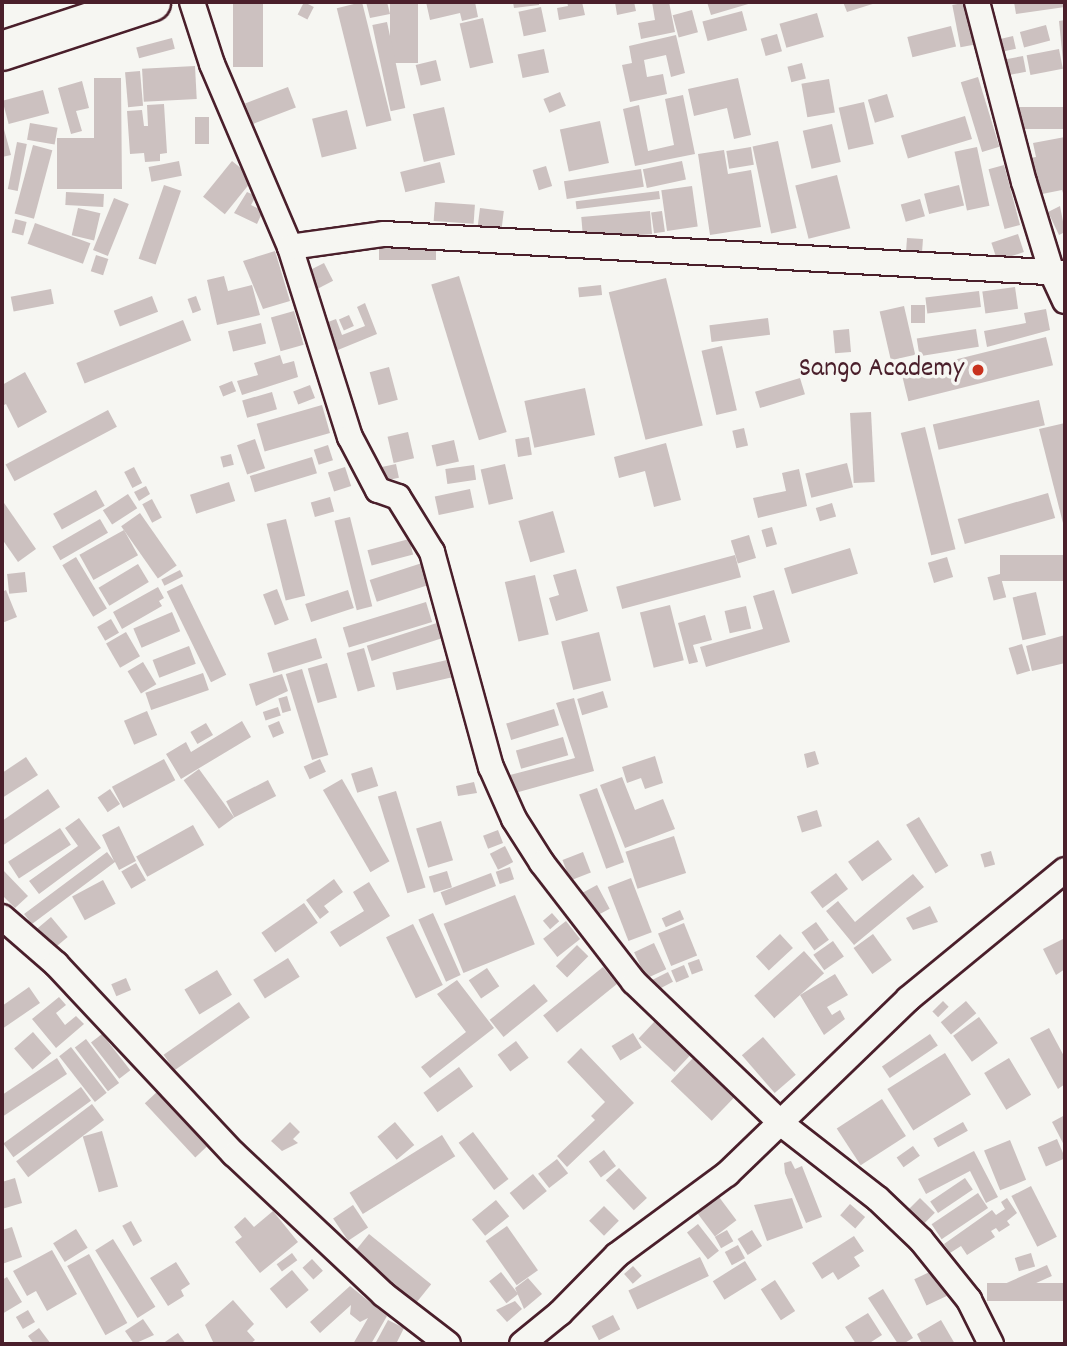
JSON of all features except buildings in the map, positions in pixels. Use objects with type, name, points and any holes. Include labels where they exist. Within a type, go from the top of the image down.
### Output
[{"type":"highway","points":[[2,51],[151,2]]},
{"type":"street","points":[[192,2],[212,64],[290,247],[350,437],[378,490],[398,497],[432,552],[491,767],[514,819],[542,863],[634,982],[783,1125],[878,1199],[921,1240],[969,1300],[991,1344]]},
{"type":"street","points":[[977,2],[1065,301]]},
{"type":"street","points":[[290,247],[384,234],[723,250],[1058,273]]},
{"type":"street","points":[[522,1344],[560,1313],[617,1255],[727,1174],[783,1125],[908,999],[1065,870]]},
{"type":"street","points":[[2,917],[56,964],[234,1154],[383,1294],[448,1344]]},
{"type":"place","name":"Sango Academy","points":[[978,370]]}]
